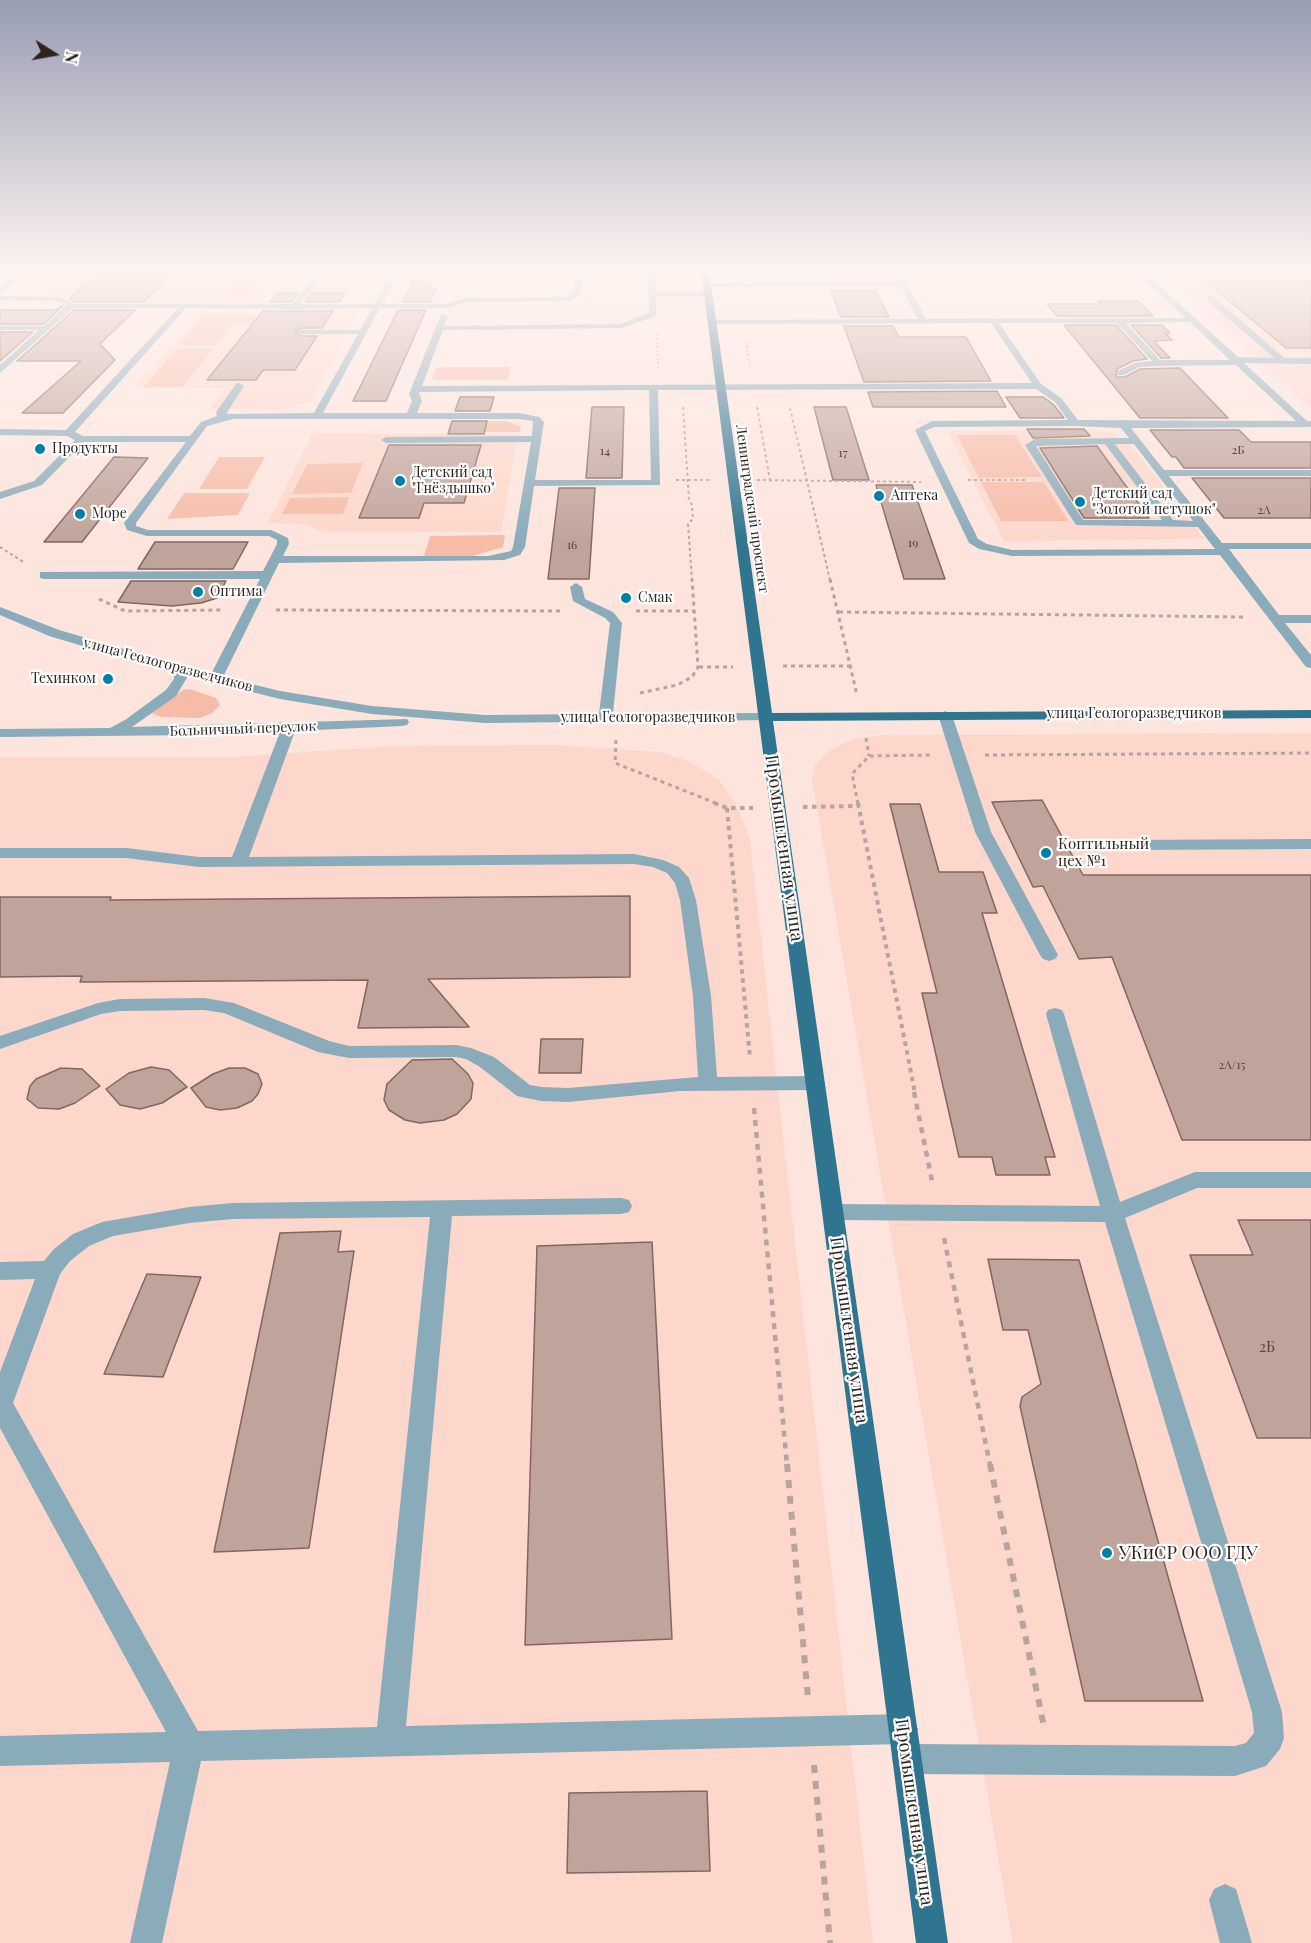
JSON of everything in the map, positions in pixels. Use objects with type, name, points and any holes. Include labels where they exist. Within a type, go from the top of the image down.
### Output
[{"type":"main road","name":"Ленинградский проспект","points":[[717,361],[766,717]]},
{"type":"main road","name":"улица Геологоразведчиков","points":[[766,717],[1311,714]]},
{"type":"main road","name":"Промышленная улица","points":[[766,717],[932,1943]]},
{"type":"street","points":[[69,433],[134,361]]},
{"type":"street","points":[[317,416],[347,361]]},
{"type":"street","points":[[411,416],[417,401],[414,394],[427,361]]},
{"type":"street","points":[[1020,361],[1038,386],[1058,400],[1075,423]]},
{"type":"street","points":[[1238,361],[1308,424]]},
{"type":"street","points":[[1121,373],[1137,365],[1158,363],[1252,361]]},
{"type":"street","points":[[222,417],[221,412],[239,386]]},
{"type":"street","points":[[416,389],[1038,386]]},
{"type":"street","points":[[530,483],[656,483],[653,387]]},
{"type":"street","points":[[215,680],[275,560],[284,544],[282,538],[271,533],[147,533],[131,528],[130,523],[204,424],[222,417],[317,416],[528,417],[539,422],[519,547],[516,553],[504,557],[275,560]]},
{"type":"street","points":[[1308,424],[945,423],[924,426],[920,430],[973,541],[998,552],[1311,546]]},
{"type":"street","points":[[1124,425],[1311,664]]},
{"type":"street","points":[[0,432],[69,433],[81,439],[192,439]]},
{"type":"street","points":[[0,496],[38,483],[81,439]]},
{"type":"street","points":[[386,440],[536,439]]},
{"type":"street","points":[[1108,441],[1170,524]]},
{"type":"street","points":[[1137,441],[1030,443],[1080,523],[1203,524]]},
{"type":"street","points":[[1163,473],[1311,473]]},
{"type":"street","points":[[44,574],[268,574]]},
{"type":"street","points":[[576,587],[577,598],[614,618],[616,623],[606,718]]},
{"type":"street","name":"улица Геологоразведчиков","points":[[0,612],[87,643],[181,671],[328,704],[419,715],[485,719],[766,717]]},
{"type":"street","points":[[1276,619],[1311,619]]},
{"type":"street","points":[[111,732],[130,723],[162,700],[177,686],[181,671]]},
{"type":"street","points":[[945,715],[983,832],[1049,955]]},
{"type":"street","name":"Больничный переулок","points":[[0,733],[289,727],[485,719]]},
{"type":"street","points":[[239,861],[289,727]]},
{"type":"street","points":[[1126,845],[1311,844]]},
{"type":"street","points":[[0,853],[126,853],[190,861],[634,859],[657,863],[673,870],[683,882],[688,900],[702,996],[708,1084]]},
{"type":"street","points":[[0,1043],[98,1009],[120,1005],[204,1004],[227,1007],[325,1047],[349,1052],[456,1051],[471,1054],[487,1062],[524,1091],[541,1094],[568,1095],[680,1084],[815,1083]]},
{"type":"street","points":[[907,1759],[1235,1761],[1255,1755],[1269,1738],[1267,1712],[1113,1214],[1054,1014]]},
{"type":"street","points":[[833,1212],[1113,1214],[1195,1180],[1311,1180]]},
{"type":"street","points":[[146,1943],[189,1745],[0,1404],[50,1270],[62,1255],[81,1240],[110,1228],[189,1215],[244,1211],[621,1206]]},
{"type":"street","points":[[390,1741],[442,1208]]},
{"type":"street","points":[[0,1271],[50,1270]]},
{"type":"street","points":[[0,1751],[903,1729]]},
{"type":"street","points":[[1225,1900],[1236,1943]]},
{"type":"path","points":[[636,694],[677,685],[692,677],[698,667],[688,524],[693,519],[682,390],[659,383],[658,361]]},
{"type":"path","points":[[785,386],[851,666]]},
{"type":"path","points":[[656,480],[807,482],[1052,480]]},
{"type":"path","points":[[0,548],[44,574]]},
{"type":"path","points":[[92,596],[125,611],[694,611]]},
{"type":"path","points":[[839,612],[1221,615],[1276,619]]},
{"type":"path","points":[[1051,1760],[852,774],[869,756],[1311,753]]},
{"type":"path","points":[[615,762],[727,808],[859,806]]},
{"type":"path","points":[[727,808],[830,1943]]},
{"type":"shaded area","points":[[158,361],[333,361],[311,401],[285,409],[210,409],[225,388],[134,388]]},
{"type":"shaded area","points":[[167,361],[203,361],[182,387],[144,387]]},
{"type":"shaded area","points":[[1259,361],[1311,361],[1311,409]]},
{"type":"shaded area","points":[[437,367],[510,367],[508,380],[432,380]]},
{"type":"shaded area","points":[[458,421],[505,421],[521,426],[520,432],[454,432]]},
{"type":"shaded area","name":"Детский сад \"Золотой петушок\"","points":[[1094,430],[1113,433],[1130,444],[1204,539],[1004,541],[947,431]]},
{"type":"shaded area","name":"Детский сад \"Гнёздышко\"","points":[[312,434],[518,434],[501,532],[325,532],[303,524],[268,523]]},
{"type":"shaded area","points":[[957,435],[1015,435],[1042,477],[979,478]]},
{"type":"shaded area","points":[[219,457],[265,457],[247,489],[199,489]]},
{"type":"shaded area","points":[[363,463],[351,493],[292,494],[307,464]]},
{"type":"shaded area","points":[[981,482],[1044,482],[1068,521],[1001,521]]},
{"type":"shaded area","points":[[184,493],[250,493],[238,515],[167,519]]},
{"type":"shaded area","points":[[349,497],[343,514],[282,514],[290,498]]},
{"type":"shaded area","points":[[505,535],[503,547],[473,556],[424,556],[430,536]]},
{"type":"shaded area","points":[[190,689],[216,698],[220,705],[212,713],[200,718],[161,717],[152,713],[183,690]]},
{"type":"shaded area","points":[[1311,733],[1311,1943],[1013,1943],[812,779],[815,765],[826,753],[841,744],[859,738],[884,735]]},
{"type":"shaded area","points":[[555,745],[659,752],[689,761],[719,780],[734,800],[750,839],[873,1943],[0,1943],[0,757],[233,757],[393,746]]},
{"type":"building","points":[[17,361],[114,361],[63,413],[22,413],[81,361]]},
{"type":"building","points":[[223,361],[301,361],[295,370],[263,370],[256,380],[207,380]]},
{"type":"building","points":[[373,361],[404,361],[386,401],[353,401]]},
{"type":"building","points":[[856,361],[979,361],[991,381],[864,382]]},
{"type":"building","points":[[1093,361],[1135,361],[1117,369],[1116,377],[1125,377],[1140,369],[1180,368],[1228,418],[1140,418]]},
{"type":"building","points":[[997,391],[1006,407],[873,407],[868,392]]},
{"type":"building","points":[[460,397],[494,397],[490,411],[455,411]]},
{"type":"building","points":[[1006,397],[1043,397],[1053,404],[1064,418],[1020,418]]},
{"type":"building","points":[[592,407],[624,407],[622,478],[586,478]]},
{"type":"building","points":[[814,407],[846,407],[869,480],[833,480]]},
{"type":"building","points":[[452,421],[487,421],[484,434],[448,434]]},
{"type":"building","points":[[1027,429],[1084,429],[1090,436],[1033,438]]},
{"type":"building","points":[[1150,430],[1239,430],[1251,442],[1311,442],[1311,468],[1184,468]]},
{"type":"building","points":[[389,445],[481,445],[464,503],[424,503],[419,518],[359,518]]},
{"type":"building","points":[[1097,446],[1149,518],[1084,518],[1040,448]]},
{"type":"building","points":[[114,457],[148,458],[82,542],[44,542]]},
{"type":"building","points":[[1192,478],[1311,478],[1311,518],[1224,518]]},
{"type":"building","points":[[876,485],[912,485],[945,579],[904,579]]},
{"type":"building","points":[[559,488],[595,488],[589,579],[548,579]]},
{"type":"building","points":[[155,542],[248,542],[233,569],[138,569]]},
{"type":"building","points":[[131,581],[226,581],[217,598],[201,603],[172,606],[118,602]]},
{"type":"building","points":[[1042,800],[1083,875],[1311,875],[1311,1140],[1182,1140],[1112,957],[1079,959],[1043,886],[1033,887],[992,802]]},
{"type":"building","points":[[890,804],[920,804],[939,872],[983,872],[997,913],[982,913],[1055,1157],[1045,1157],[1050,1175],[996,1175],[992,1157],[959,1157],[922,993],[937,993]]},
{"type":"building","points":[[630,896],[630,977],[428,979],[469,1027],[358,1028],[368,980],[80,982],[82,976],[0,977],[0,897],[111,897],[110,900]]},
{"type":"building","points":[[541,1039],[583,1039],[581,1073],[539,1073]]},
{"type":"building","points":[[452,1059],[468,1074],[473,1083],[471,1099],[457,1114],[444,1120],[420,1123],[405,1120],[389,1110],[384,1100],[387,1084],[412,1060]]},
{"type":"building","points":[[151,1067],[169,1070],[187,1087],[162,1103],[140,1109],[120,1105],[106,1089],[129,1073]]},
{"type":"building","points":[[61,1068],[82,1069],[100,1086],[75,1103],[59,1109],[38,1108],[27,1099],[30,1086],[36,1079]]},
{"type":"building","points":[[229,1068],[245,1068],[258,1074],[262,1084],[258,1094],[252,1101],[237,1108],[220,1110],[206,1107],[191,1088],[213,1074]]},
{"type":"building","points":[[1238,1220],[1311,1220],[1311,1438],[1257,1438],[1190,1255],[1253,1255]]},
{"type":"building","points":[[341,1231],[338,1252],[354,1251],[309,1548],[214,1552],[280,1233]]},
{"type":"building","points":[[652,1242],[672,1639],[525,1645],[537,1246]]},
{"type":"building","name":"УКиСР ООО ГДУ","points":[[988,1259],[1079,1260],[1203,1701],[1085,1701],[1020,1406],[1022,1397],[1041,1384],[1028,1330],[1003,1330]]},
{"type":"building","points":[[147,1274],[201,1277],[163,1377],[104,1374]]},
{"type":"building","points":[[707,1791],[710,1871],[567,1873],[569,1793]]},
{"type":"place","name":"Продукты","points":[[40,449]]},
{"type":"place","name":"Детский сад \"Гнёздышко\"","points":[[400,481]]},
{"type":"place","name":"Аптека","points":[[879,496]]},
{"type":"place","name":"Детский сад \"Золотой петушок\"","points":[[1080,502]]},
{"type":"place","name":"Море","points":[[80,514]]},
{"type":"place","name":"Оптима","points":[[198,592]]},
{"type":"place","name":"Смак","points":[[626,598]]},
{"type":"place","name":"Техинком","points":[[108,679]]},
{"type":"place","name":"Коптильный цех №1","points":[[1046,853]]},
{"type":"place","name":"УКиСР ООО ГДУ","points":[[1107,1553]]}]
